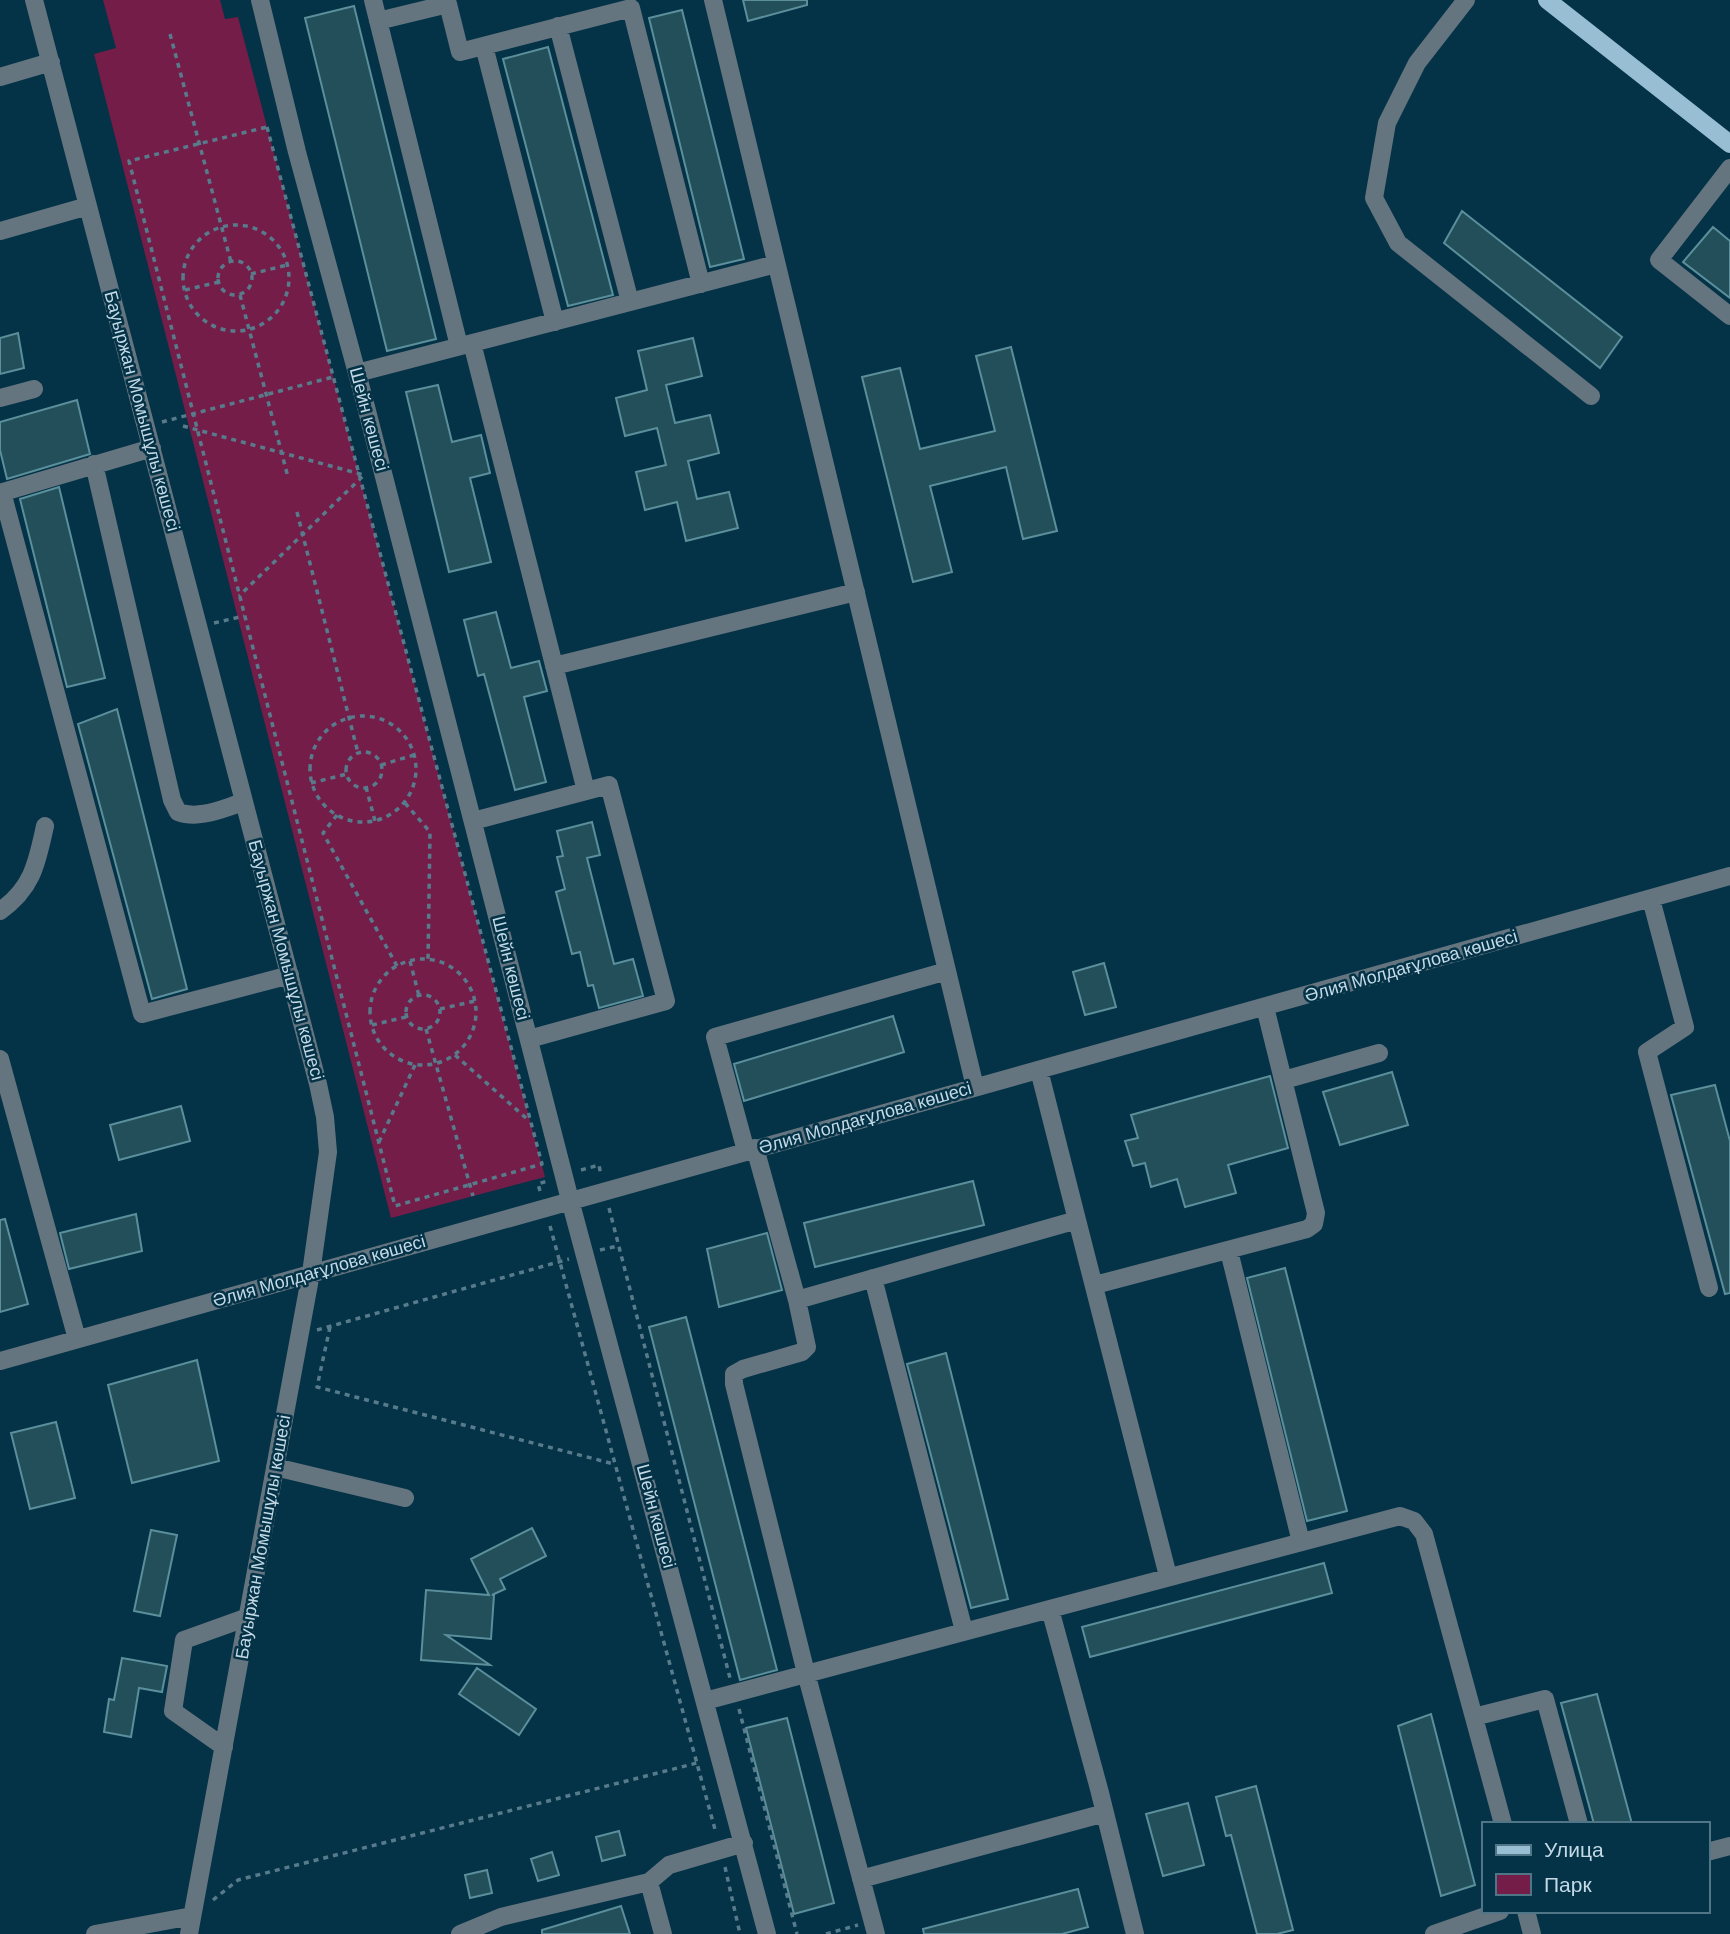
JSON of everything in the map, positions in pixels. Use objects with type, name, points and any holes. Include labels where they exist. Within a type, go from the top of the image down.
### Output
[{"type":"main road","points":[[1547,0],[1730,144]]},
{"type":"street","name":"Бауыржан Момышұлы көшесі","points":[[34,0],[318,1084],[325,1117],[328,1152],[312,1273],[191,1925]]},
{"type":"street","points":[[373,0],[586,791]]},
{"type":"street","points":[[713,0],[975,1087]]},
{"type":"street","points":[[1466,0],[1417,62],[1387,123],[1374,198],[1398,243],[1591,396]]},
{"type":"street","name":"Шейн көшесі","points":[[265,1],[297,152],[357,373],[570,1200],[767,1934]]},
{"type":"street","points":[[378,21],[448,4],[460,52],[631,8],[701,284]]},
{"type":"street","points":[[558,26],[630,302]]},
{"type":"street","points":[[484,46],[555,322]]},
{"type":"street","points":[[0,76],[51,62]]},
{"type":"street","points":[[1730,168],[1659,260],[1730,316]]},
{"type":"street","points":[[0,231],[88,206]]},
{"type":"street","points":[[357,373],[776,264]]},
{"type":"street","points":[[0,398],[34,389]]},
{"type":"street","points":[[152,448],[1,493],[142,1014],[290,975]]},
{"type":"street","points":[[94,464],[172,800],[178,812],[188,816],[244,802]]},
{"type":"street","points":[[554,666],[856,592]]},
{"type":"street","points":[[473,821],[609,785],[666,1001],[529,1039]]},
{"type":"street","points":[[0,911],[10,904],[34,873],[45,826]]},
{"type":"street","name":"Әлия Молдағұлова көшесі","points":[[1,1357],[77,1339],[1730,876]]},
{"type":"street","points":[[1651,899],[1685,1027],[1647,1052],[1709,1288]]},
{"type":"street","points":[[874,1928],[806,1673],[734,1384],[734,1374],[743,1369],[802,1352],[807,1347],[797,1300],[715,1037],[947,971]]},
{"type":"street","points":[[1095,1285],[1229,1251],[1307,1229],[1314,1224],[1316,1213],[1265,1007]]},
{"type":"street","points":[[1283,1080],[1379,1053]]},
{"type":"street","points":[[0,1059],[77,1339]]},
{"type":"street","points":[[1039,1070],[1168,1576]]},
{"type":"street","points":[[797,1300],[1077,1220]]},
{"type":"street","points":[[1229,1251],[1301,1542]]},
{"type":"street","points":[[873,1278],[964,1631]]},
{"type":"street","points":[[275,1467],[405,1498]]},
{"type":"street","points":[[705,1701],[1168,1576],[1399,1517],[1415,1521],[1424,1534],[1502,1822]]},
{"type":"street","points":[[1050,1609],[1135,1934]]},
{"type":"street","points":[[224,1746],[173,1711],[184,1640],[248,1617]]},
{"type":"street","points":[[1474,1717],[1545,1699],[1578,1822]]},
{"type":"street","points":[[861,1879],[1105,1813]]},
{"type":"street","points":[[460,1934],[501,1917],[649,1882],[669,1865],[744,1843]]},
{"type":"street","points":[[1709,1852],[1729,1850]]},
{"type":"street","points":[[649,1882],[663,1934]]},
{"type":"street","points":[[1434,1934],[1494,1913]]},
{"type":"street","points":[[1527,1913],[1532,1934]]},
{"type":"street","points":[[95,1934],[191,1925]]},
{"type":"path","points":[[170,34],[231,262]]},
{"type":"path","points":[[358,474],[267,127],[129,162],[395,1206],[542,1164],[360,479]]},
{"type":"path","points":[[232,225],[250,227],[267,235],[279,247],[288,265],[286,297],[278,312],[265,323],[250,330],[233,331],[216,327],[202,319],[191,306],[185,290],[184,272],[189,255],[200,240],[232,225]]},
{"type":"path","points":[[231,262],[243,263],[251,274],[249,288],[240,295],[224,292],[218,277],[222,268],[231,262]]},
{"type":"path","points":[[251,274],[288,265]]},
{"type":"path","points":[[185,290],[219,282]]},
{"type":"path","points":[[240,295],[288,477]]},
{"type":"path","points":[[146,426],[357,373]]},
{"type":"path","points":[[183,426],[364,475],[239,596]]},
{"type":"path","points":[[297,512],[358,753]]},
{"type":"path","points":[[199,627],[244,616]]},
{"type":"path","points":[[372,717],[389,723],[403,733],[414,755],[415,783],[405,802],[396,812],[375,821],[355,822],[337,816],[319,799],[311,783],[310,765],[314,748],[324,733],[338,722],[349,718],[372,717]]},
{"type":"path","points":[[358,753],[372,754],[381,765],[379,779],[366,787],[353,784],[347,774],[347,762],[358,753]]},
{"type":"path","points":[[381,765],[414,755]]},
{"type":"path","points":[[311,783],[347,774]]},
{"type":"path","points":[[366,787],[375,821]]},
{"type":"path","points":[[405,802],[430,832],[428,960]]},
{"type":"path","points":[[337,816],[323,833],[397,966]]},
{"type":"path","points":[[428,960],[438,961],[455,969],[467,982],[475,1001],[477,1015],[473,1032],[455,1055],[436,1064],[415,1065],[388,1052],[377,1039],[370,1005],[376,988],[387,973],[410,961],[428,960]]},
{"type":"path","points":[[410,961],[419,996]]},
{"type":"path","points":[[419,996],[434,1000],[440,1009],[438,1020],[426,1029],[413,1026],[406,1017],[410,1001],[419,996]]},
{"type":"path","points":[[440,1009],[475,1001]]},
{"type":"path","points":[[372,1025],[406,1017]]},
{"type":"path","points":[[426,1029],[472,1196]]},
{"type":"path","points":[[455,1055],[526,1118]]},
{"type":"path","points":[[379,1142],[415,1065]]},
{"type":"path","points":[[740,1934],[721,1850],[538,1184],[598,1165],[797,1934]]},
{"type":"path","points":[[615,1464],[317,1387],[330,1326],[618,1246]]},
{"type":"path","points":[[191,1925],[238,1880],[697,1763]]},
{"type":"path","points":[[826,1934],[874,1928]]},
{"type":"green space","points":[[103,0],[220,0],[225,19],[238,17],[545,1177],[391,1218],[94,54],[116,48]]},
{"type":"building","points":[[743,0],[807,0],[807,5],[748,21]]},
{"type":"building","points":[[354,6],[436,339],[387,351],[305,18]]},
{"type":"building","points":[[682,10],[744,259],[710,267],[649,18]]},
{"type":"building","points":[[548,47],[613,295],[568,306],[503,59]]},
{"type":"building","points":[[1462,211],[1622,337],[1600,368],[1444,243]]},
{"type":"building","points":[[1713,227],[1730,241],[1730,298],[1683,262]]},
{"type":"building","points":[[18,333],[24,368],[0,374],[0,338]]},
{"type":"building","points":[[693,338],[702,376],[666,385],[675,423],[710,415],[719,453],[688,461],[697,499],[729,492],[738,528],[686,541],[677,502],[645,510],[636,472],[666,465],[657,428],[625,436],[616,398],[647,390],[638,351]]},
{"type":"building","points":[[1011,347],[1057,531],[1023,539],[1006,467],[930,486],[952,572],[913,582],[862,377],[900,368],[920,449],[995,431],[976,356]]},
{"type":"building","points":[[438,385],[452,442],[481,435],[490,473],[470,478],[491,562],[449,572],[406,392]]},
{"type":"building","points":[[77,400],[90,454],[7,479],[0,450],[0,422]]},
{"type":"building","points":[[59,487],[105,678],[67,687],[20,499]]},
{"type":"building","points":[[496,612],[511,668],[539,661],[547,691],[524,697],[546,782],[515,790],[484,674],[478,676],[464,620]]},
{"type":"building","points":[[117,709],[187,989],[152,999],[78,724]]},
{"type":"building","points":[[592,822],[600,855],[587,858],[614,964],[633,959],[643,996],[599,1008],[593,985],[588,986],[580,952],[572,954],[556,892],[565,889],[557,857],[563,856],[557,831]]},
{"type":"building","points":[[1104,963],[1116,1007],[1085,1015],[1073,972]]},
{"type":"building","points":[[893,1016],[904,1052],[744,1101],[734,1064]]},
{"type":"building","points":[[1392,1072],[1408,1125],[1340,1145],[1323,1092]]},
{"type":"building","points":[[1270,1076],[1288,1148],[1228,1165],[1236,1193],[1185,1207],[1177,1179],[1151,1187],[1145,1163],[1133,1166],[1125,1141],[1138,1138],[1131,1115]]},
{"type":"building","points":[[1715,1085],[1730,1141],[1730,1293],[1725,1294],[1671,1095]]},
{"type":"building","points":[[181,1106],[190,1141],[119,1160],[110,1125]]},
{"type":"building","points":[[973,1181],[984,1225],[815,1267],[804,1223]]},
{"type":"building","points":[[136,1214],[142,1251],[69,1269],[60,1233]]},
{"type":"building","points":[[5,1219],[28,1304],[0,1312],[0,1220]]},
{"type":"building","points":[[767,1233],[782,1290],[719,1307],[707,1249]]},
{"type":"building","points":[[1285,1268],[1347,1511],[1307,1521],[1247,1278]]},
{"type":"building","points":[[686,1317],[777,1670],[740,1680],[649,1327]]},
{"type":"building","points":[[946,1353],[1008,1599],[971,1608],[907,1364]]},
{"type":"building","points":[[197,1360],[219,1461],[132,1483],[108,1385]]},
{"type":"building","points":[[56,1422],[75,1498],[30,1509],[11,1433]]},
{"type":"building","points":[[532,1528],[546,1556],[500,1579],[505,1589],[492,1595],[491,1639],[446,1635],[490,1665],[421,1660],[426,1590],[489,1595],[471,1559]]},
{"type":"building","points":[[151,1530],[177,1535],[160,1616],[134,1611]]},
{"type":"building","points":[[1324,1563],[1332,1593],[1090,1657],[1082,1627]]},
{"type":"building","points":[[122,1658],[167,1666],[162,1692],[139,1688],[131,1737],[104,1732],[109,1699],[114,1700]]},
{"type":"building","points":[[477,1668],[536,1709],[519,1735],[459,1694]]},
{"type":"building","points":[[1597,1694],[1631,1822],[1593,1822],[1561,1703]]},
{"type":"building","points":[[1431,1714],[1475,1885],[1441,1896],[1398,1726]]},
{"type":"building","points":[[787,1718],[834,1903],[794,1914],[746,1728]]},
{"type":"building","points":[[1256,1786],[1293,1930],[1277,1934],[1257,1934],[1231,1835],[1226,1836],[1216,1797]]},
{"type":"building","points":[[1188,1803],[1204,1865],[1163,1876],[1146,1814]]},
{"type":"building","points":[[619,1831],[625,1855],[602,1861],[596,1837]]},
{"type":"building","points":[[552,1852],[559,1875],[538,1881],[531,1859]]},
{"type":"building","points":[[487,1870],[492,1893],[470,1898],[465,1875]]},
{"type":"building","points":[[1078,1889],[1088,1927],[1062,1934],[924,1934],[923,1929]]},
{"type":"building","points":[[621,1906],[630,1934],[542,1934],[542,1930]]}]
